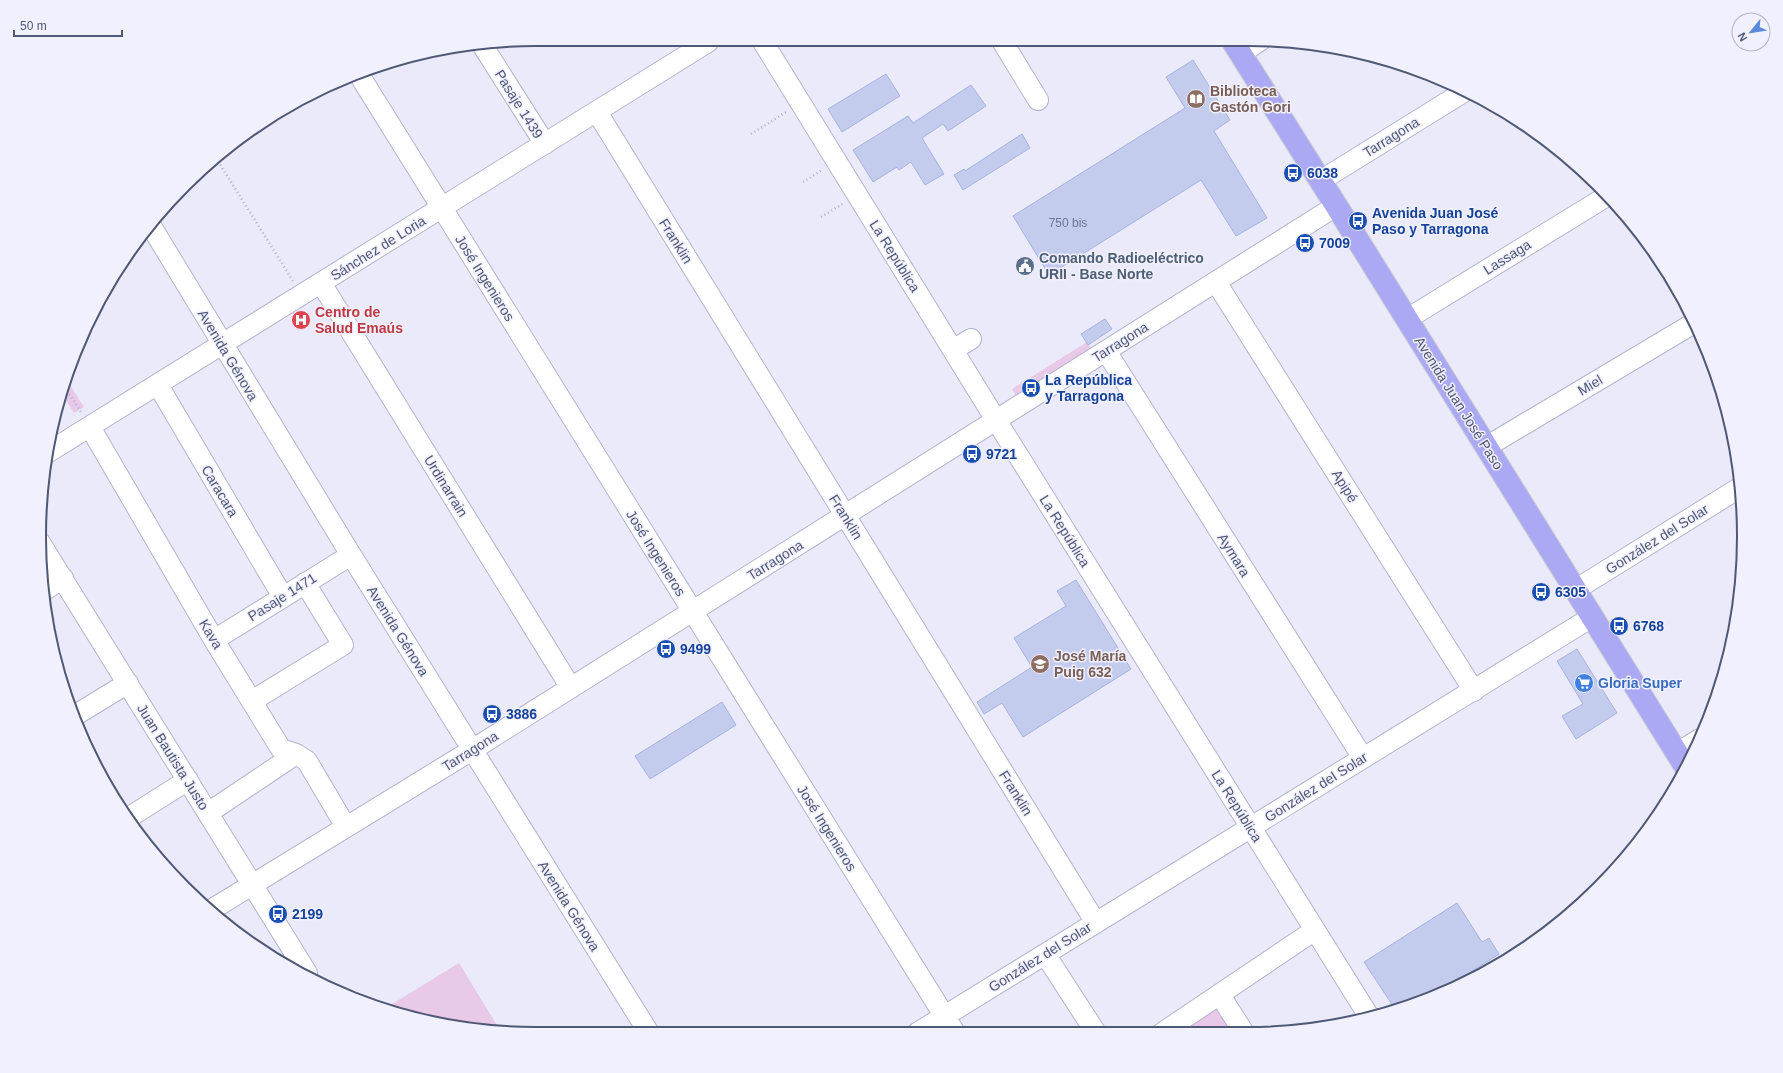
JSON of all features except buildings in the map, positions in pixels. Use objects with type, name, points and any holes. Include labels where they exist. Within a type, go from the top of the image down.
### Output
[{"type":"main road","name":"Avenida Juan José Paso","points":[[1236,47],[1681,760]]},
{"type":"street","name":"Sánchez de Loria","points":[[54,449],[702,46]]},
{"type":"street","name":"La República","points":[[765,46],[794,107],[850,198],[953,350],[1366,1012]]},
{"type":"street","points":[[1005,46],[1038,100]]},
{"type":"street","name":"Pasaje 1439","points":[[485,49],[545,144]]},
{"type":"street","name":"José Ingenieros","points":[[361,78],[951,1027]]},
{"type":"street","name":"Tarragona","points":[[1320,181],[1459,95]]},
{"type":"street","name":"Franklin","points":[[597,112],[1096,923]]},
{"type":"street","name":"Lassaga","points":[[1407,319],[1602,200]]},
{"type":"street","name":"Tarragona","points":[[216,907],[472,750],[1336,206]]},
{"type":"street","name":"Avenida Génova","points":[[154,230],[351,555],[644,1027]]},
{"type":"street","name":"Apipé","points":[[1216,282],[1474,690]]},
{"type":"street","name":"Urdinarrain","points":[[321,283],[571,688]]},
{"type":"street","name":"Miel","points":[[1486,447],[1689,326]]},
{"type":"street","points":[[953,350],[971,339]]},
{"type":"street","name":"Aymara","points":[[1106,351],[1363,758]]},
{"type":"street","name":"Caracara","points":[[158,385],[283,597]]},
{"type":"street","name":"Kava","points":[[90,426],[214,640],[281,749],[296,754],[307,761],[346,827]]},
{"type":"street","name":"González del Solar","points":[[1575,590],[1735,491]]},
{"type":"street","name":"Juan Bautista Justo","points":[[46,552],[303,967]]},
{"type":"street","name":"Pasaje 1471","points":[[214,640],[351,555]]},
{"type":"street","points":[[49,587],[63,578]]},
{"type":"street","points":[[252,701],[343,645],[305,583]]},
{"type":"street","name":"González del Solar","points":[[927,1027],[1592,617]]},
{"type":"street","points":[[79,713],[128,683]]},
{"type":"street","points":[[208,812],[296,754]]},
{"type":"street","points":[[133,815],[188,780]]},
{"type":"street","points":[[1171,1027],[1315,930]]},
{"type":"street","points":[[1045,954],[1092,1027]]},
{"type":"street","points":[[1220,995],[1240,1027]]},
{"type":"path","points":[[751,134],[794,107]]},
{"type":"path","points":[[219,163],[302,295]]},
{"type":"path","points":[[803,182],[830,165]]},
{"type":"path","points":[[821,217],[850,198]]},
{"type":"path","points":[[68,391],[90,426]]},
{"type":"shaded area","points":[[1087,342],[1092,351],[1018,399],[1012,389]]},
{"type":"shaded area","points":[[70,385],[84,407],[74,413],[66,400]]},
{"type":"shaded area","points":[[459,963],[497,1025],[441,1018],[391,1005]]},
{"type":"shaded area","points":[[1216,1007],[1234,1027],[1184,1027]]},
{"type":"place","name":"Biblioteca Gastón Gori","points":[[1196,99]]},
{"type":"place","name":"6038","points":[[1293,173]]},
{"type":"place","name":"Avenida Juan José Paso y Tarragona","points":[[1358,221]]},
{"type":"place","name":"7009","points":[[1305,243]]},
{"type":"place","name":"Comando Radioeléctrico URII - Base Norte","points":[[1025,266]]},
{"type":"place","name":"Centro de Salud Emaús","points":[[301,320]]},
{"type":"place","name":"La República y Tarragona","points":[[1031,388]]},
{"type":"place","name":"9721","points":[[972,454]]},
{"type":"place","name":"6305","points":[[1541,592]]},
{"type":"place","name":"6768","points":[[1619,626]]},
{"type":"place","name":"9499","points":[[666,649]]},
{"type":"place","name":"José María Puig 632","points":[[1040,664]]},
{"type":"place","name":"Gloria Super","points":[[1584,683]]},
{"type":"place","name":"3886","points":[[492,714]]},
{"type":"place","name":"2199","points":[[278,914]]}]
